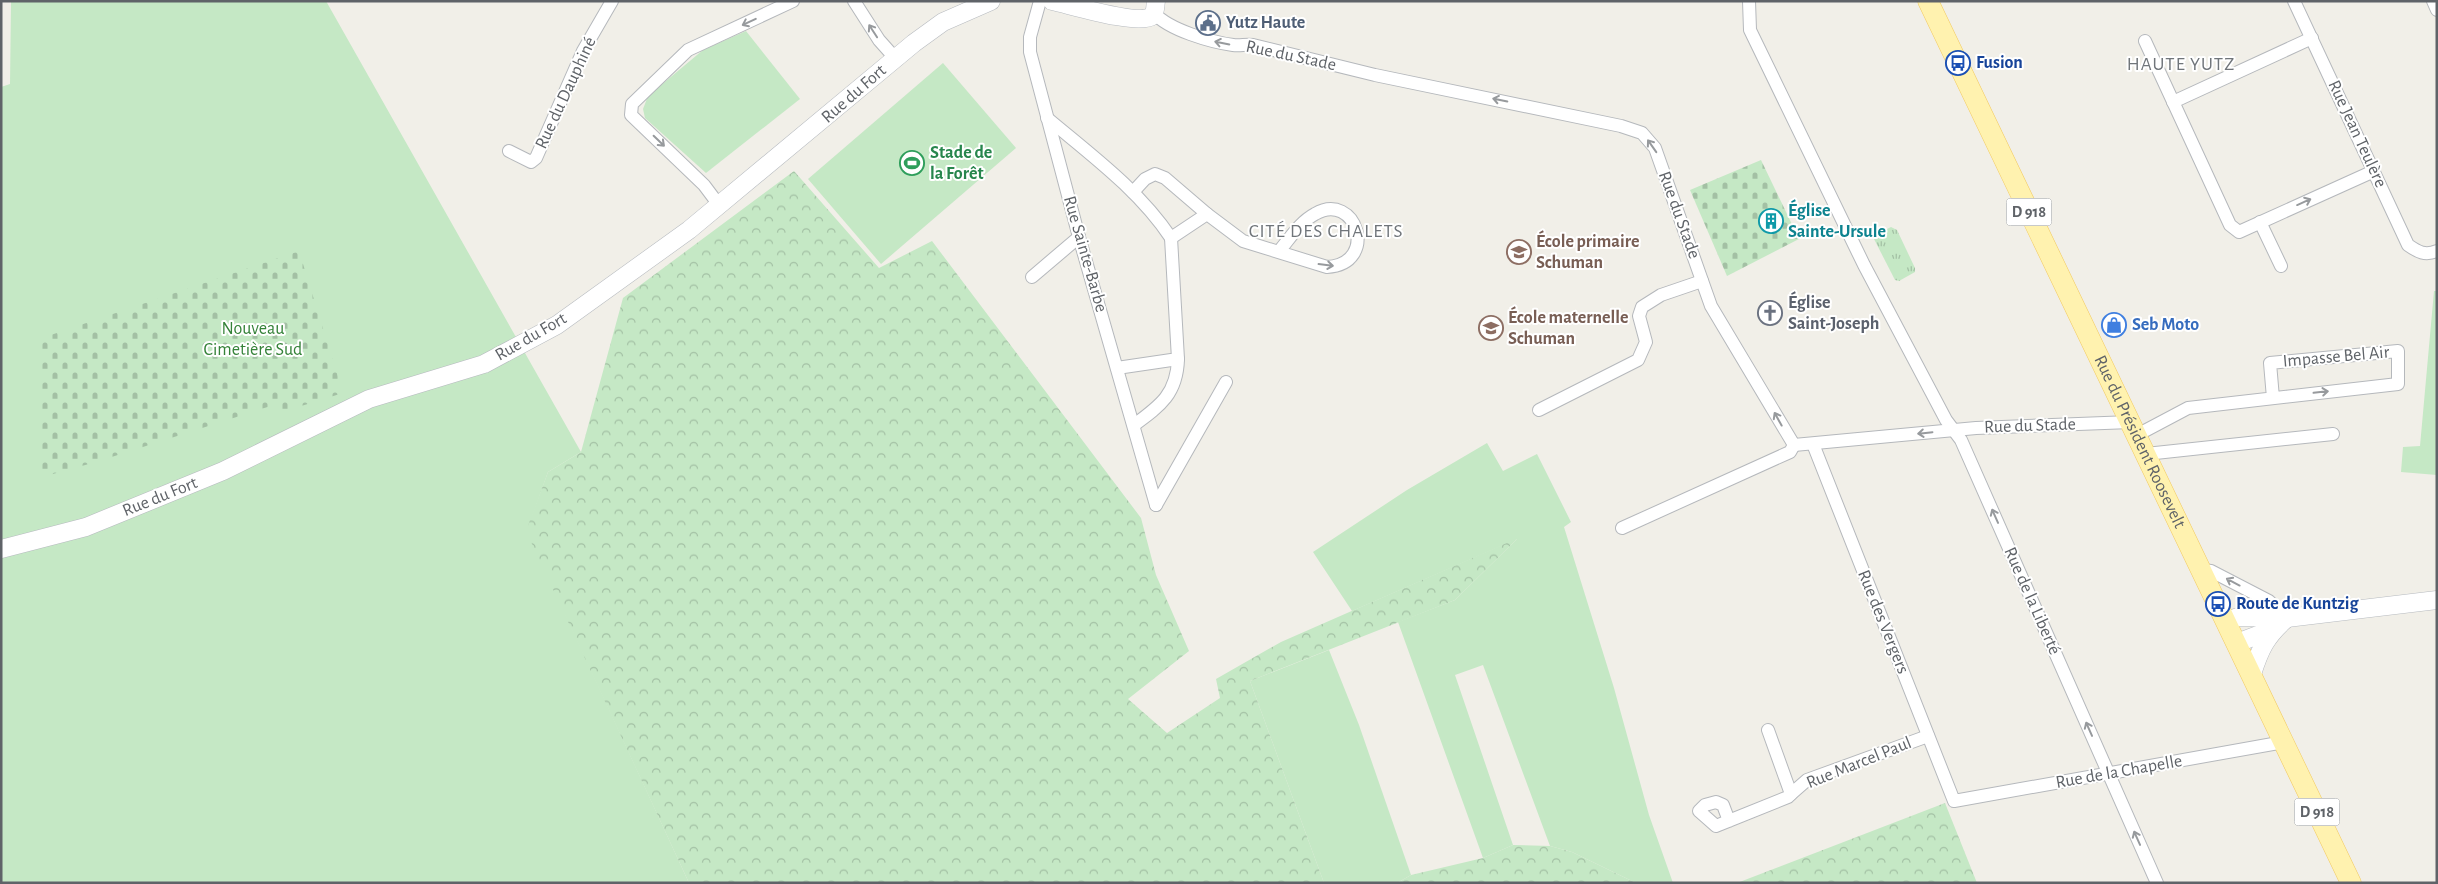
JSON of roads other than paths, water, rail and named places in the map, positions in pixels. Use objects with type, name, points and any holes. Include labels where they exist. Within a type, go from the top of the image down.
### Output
[{"type":"main road","name":"Rue du Président Roosevelt","points":[[1928,1],[2351,883]]},
{"type":"street","name":"Rue du Dauphiné","points":[[509,151],[531,162],[536,158],[583,51],[612,1]]},
{"type":"street","points":[[720,206],[704,185],[632,115],[632,104],[688,50],[793,1]]},
{"type":"street","points":[[854,1],[879,40],[895,58]]},
{"type":"street","name":"Rue du Fort","points":[[1,549],[86,527],[223,471],[369,399],[484,364],[557,325],[720,206],[895,58],[943,22],[992,1]]},
{"type":"street","name":"Rue Sainte-Barbe","points":[[1040,1],[1030,37],[1030,52],[1079,236],[1156,505],[1226,382]]},
{"type":"street","points":[[1052,1],[1136,20],[1145,20],[1155,7]]},
{"type":"street","name":"Rue de la Liberté","points":[[1749,1],[1750,30],[1800,137],[1864,265],[1946,420],[1961,440],[2157,883]]},
{"type":"street","name":"Rue Jean Teulère","points":[[2294,1],[2408,245],[2419,253],[2434,252]]},
{"type":"street","points":[[2433,1],[2437,10]]},
{"type":"street","name":"Rue du Stade","points":[[1155,7],[1168,24],[1219,43],[1253,45],[1376,75],[1621,126],[1642,133],[1655,148],[1711,306],[1794,445],[1954,430],[2134,428]]},
{"type":"street","points":[[2173,102],[2312,38]]},
{"type":"street","points":[[2145,41],[2230,225],[2239,232],[2374,171]]},
{"type":"street","points":[[1047,118],[1149,207],[1171,238],[1178,359],[1177,372],[1171,391],[1159,407],[1134,425]]},
{"type":"street","points":[[1133,192],[1145,179],[1154,174],[1164,178],[1243,241],[1255,246],[1280,250],[1306,262],[1326,267],[1338,266],[1347,260],[1356,248],[1359,234],[1353,221],[1342,212],[1327,209],[1315,213],[1304,221],[1280,250]]},
{"type":"street","points":[[1171,238],[1207,214]]},
{"type":"street","points":[[2260,222],[2281,266]]},
{"type":"street","points":[[1032,277],[1079,236]]},
{"type":"street","points":[[1539,410],[1638,360],[1646,342],[1639,316],[1642,307],[1661,295],[1702,282]]},
{"type":"street","name":"Impasse Bel Air","points":[[2134,428],[2188,408],[2398,384],[2398,351],[2270,363],[2272,398]]},
{"type":"street","points":[[1117,368],[1178,359]]},
{"type":"street","points":[[2146,454],[2333,434]]},
{"type":"street","name":"Rue des Vergers","points":[[1813,444],[1954,801]]},
{"type":"street","points":[[1622,528],[1790,452],[1794,445]]},
{"type":"street","points":[[2202,570],[2211,571],[2269,600],[2280,624]]},
{"type":"street","points":[[2237,643],[2280,624],[2437,600]]},
{"type":"street","points":[[2226,621],[2238,617],[2280,624]]},
{"type":"street","points":[[2252,674],[2263,642],[2280,624]]},
{"type":"street","name":"Rue Marcel Paul","points":[[1768,730],[1791,794]]},
{"type":"street","name":"Rue Marcel Paul","points":[[1729,821],[1791,794],[1807,780],[1928,736]]},
{"type":"street","name":"Rue de la Chapelle","points":[[1954,801],[2284,742]]},
{"type":"place","name":"Yutz Haute","points":[[1208,23]]},
{"type":"place","name":"Fusion","points":[[1958,63]]},
{"type":"place","name":"Stade de la Forêt","points":[[912,163]]},
{"type":"place","name":"Église Sainte-Ursule","points":[[1771,221]]},
{"type":"place","name":"École primaire Schuman","points":[[1519,252]]},
{"type":"place","name":"Église Saint-Joseph","points":[[1770,313]]},
{"type":"place","name":"Seb Moto","points":[[2114,325]]},
{"type":"place","name":"École maternelle Schuman","points":[[1491,328]]},
{"type":"place","name":"Route de Kuntzig","points":[[2218,604]]},
{"type":"district","name":"HAUTE YUTZ","points":[[2181,64]]},
{"type":"district","name":"CITÉ DES CHALETS","points":[[1326,231]]},
{"type":"park label","name":"Nouveau Cimetière Sud","points":[[253,339]]}]
